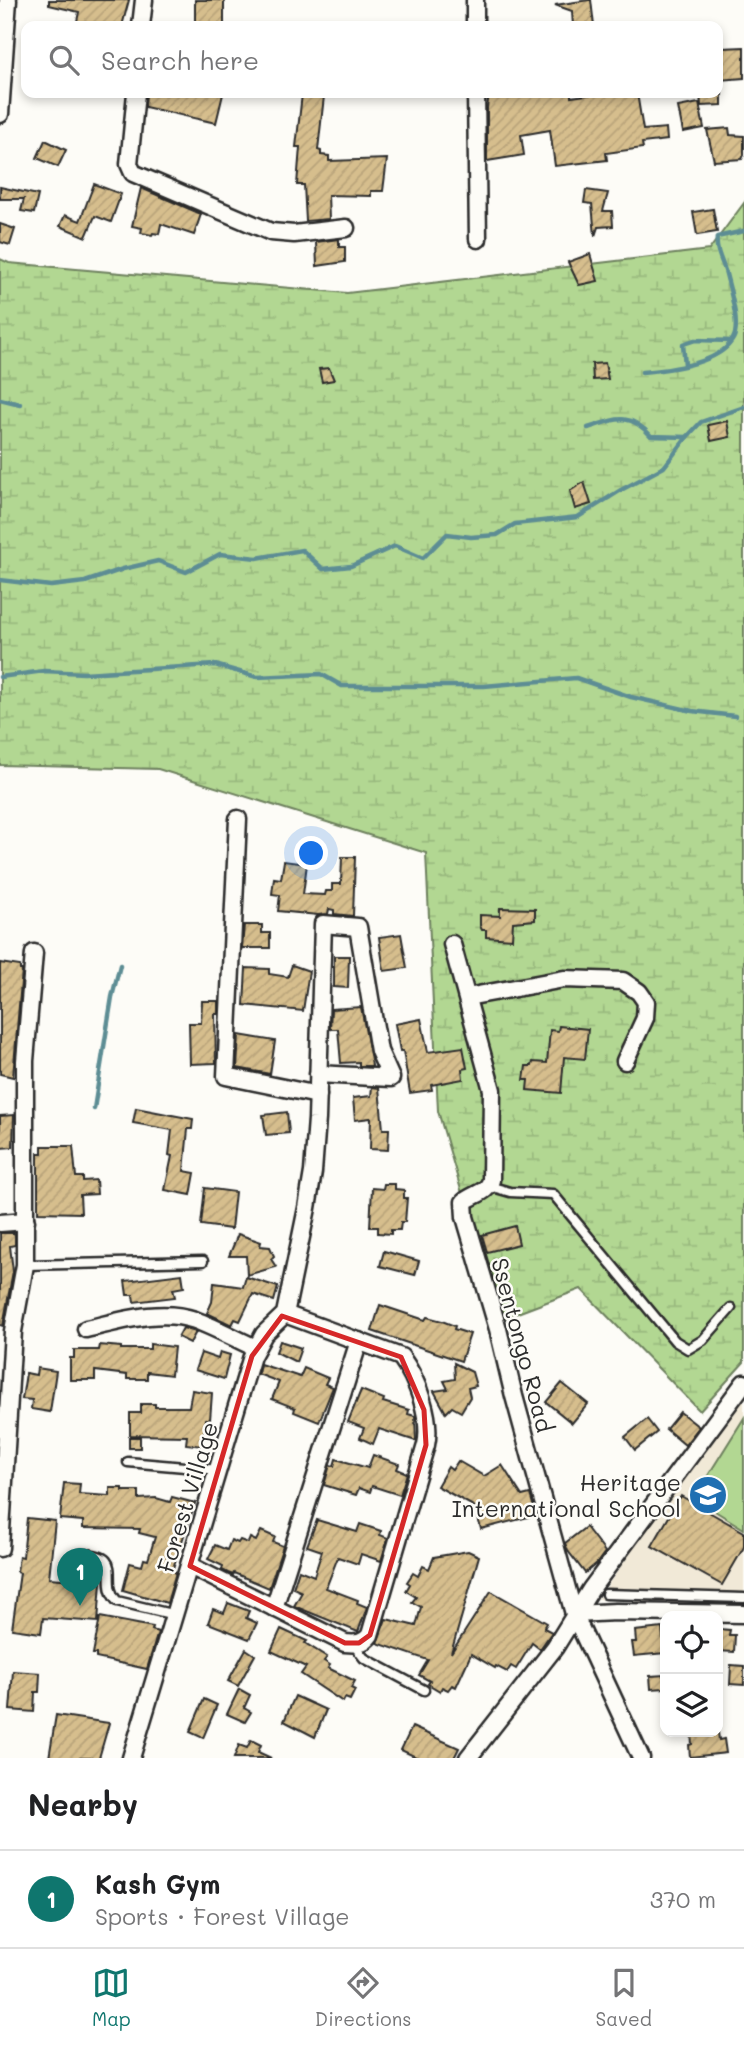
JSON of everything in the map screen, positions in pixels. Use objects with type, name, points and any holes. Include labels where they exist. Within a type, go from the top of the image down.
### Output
[{"type":"street","points":[[0,114],[8,0]]},
{"type":"street","points":[[142,21],[144,0]]},
{"type":"street","points":[[475,0],[475,21]]},
{"type":"street","points":[[135,98],[129,164],[133,173],[271,232],[294,234],[346,228]]},
{"type":"street","points":[[476,98],[478,239]]},
{"type":"street","points":[[239,819],[226,1076],[318,1095]]},
{"type":"street","points":[[190,1566],[345,1643],[367,1640],[428,1439],[424,1410],[401,1357],[285,1314],[313,1172],[323,924],[358,927],[379,1051],[391,1077],[318,1074]]},
{"type":"street","points":[[452,944],[492,1090],[489,1186]]},
{"type":"street","points":[[0,1548],[13,1331],[25,1265],[25,1061],[34,953]]},
{"type":"street","points":[[467,997],[564,979],[623,981],[639,992],[646,1002],[645,1018],[625,1061]]},
{"type":"street","name":"Ssentongo Road","points":[[489,1186],[464,1202],[465,1217],[498,1329],[574,1614],[641,1758]]},
{"type":"street","points":[[0,1223],[26,1221]]},
{"type":"street","name":"Forest Village","points":[[131,1758],[256,1348],[264,1334],[285,1314]]},
{"type":"street","points":[[86,1329],[153,1316],[181,1317],[195,1320],[256,1348]]},
{"type":"street","points":[[274,1608],[359,1341]]},
{"type":"street","points":[[468,1758],[555,1647],[574,1614],[744,1383]]},
{"type":"street","points":[[574,1614],[744,1614]]},
{"type":"lane","points":[[489,1186],[510,1192],[553,1194],[675,1340],[688,1349],[703,1340],[731,1308]]},
{"type":"lane","points":[[25,1265],[203,1261]]},
{"type":"lane","points":[[128,1462],[219,1470]]},
{"type":"lane","points":[[81,1554],[96,1554],[110,1565],[113,1593],[117,1601],[175,1615]]},
{"type":"lane","points":[[606,1594],[744,1598]]},
{"type":"lane","points":[[353,1644],[364,1658],[425,1690]]},
{"type":"highlighted area","points":[[282,1316],[401,1357],[424,1410],[426,1445],[370,1635],[359,1643],[345,1643],[190,1566],[252,1356]]},
{"type":"shaded area","name":"Heritage International School","points":[[744,1392],[744,1609],[598,1599]]},
{"type":"green space","points":[[744,203],[744,1362],[700,1411],[581,1289],[499,1320],[438,1111],[426,853],[158,769],[0,765],[0,259],[9,263],[347,293],[709,250]]},
{"type":"green space","points":[[744,1418],[744,1529],[694,1498]]},
{"type":"building","points":[[49,0],[129,0],[123,21],[77,21],[79,12],[49,5]]},
{"type":"building","points":[[195,0],[224,0],[224,21],[195,21]]},
{"type":"building","points":[[591,0],[593,21],[573,21],[572,11],[555,5]]},
{"type":"building","points":[[744,47],[744,78],[723,80],[723,48]]},
{"type":"building","points":[[146,98],[222,98],[216,123],[145,107]]},
{"type":"building","points":[[302,98],[324,98],[318,150],[321,155],[329,156],[329,161],[387,159],[383,191],[371,191],[371,196],[328,195],[329,219],[306,221],[304,185],[297,185],[300,147],[296,147]]},
{"type":"building","points":[[488,98],[638,98],[643,130],[666,128],[667,140],[642,143],[643,148],[606,153],[607,160],[555,166],[550,130],[521,135],[524,155],[487,161]]},
{"type":"building","points":[[700,98],[722,98],[722,105],[701,106]]},
{"type":"building","points":[[699,103],[704,128],[683,132],[678,107]]},
{"type":"building","points":[[729,128],[730,135],[744,136],[744,155],[742,159],[714,161],[707,130]]},
{"type":"building","points":[[45,140],[66,150],[58,167],[37,158]]},
{"type":"building","points":[[94,184],[121,194],[111,222],[95,216],[86,237],[60,226],[65,215],[80,221]]},
{"type":"building","points":[[0,187],[38,195],[34,213],[21,211],[24,199],[0,199]]},
{"type":"building","points":[[141,188],[201,214],[194,235],[161,224],[159,234],[152,235],[141,233],[142,228],[132,226]]},
{"type":"building","points":[[586,190],[608,193],[603,211],[612,211],[613,226],[598,227],[595,236],[592,204],[584,203]]},
{"type":"building","points":[[713,209],[717,232],[697,235],[693,212]]},
{"type":"building","points":[[0,224],[15,229],[10,245],[0,242]]},
{"type":"building","points":[[339,239],[339,247],[345,247],[345,262],[317,266],[316,242]]},
{"type":"building","points":[[590,254],[598,281],[579,285],[568,262]]},
{"type":"building","points":[[605,363],[608,379],[593,380],[592,364]]},
{"type":"building","points":[[329,368],[334,380],[322,382],[319,369]]},
{"type":"building","points":[[727,421],[730,437],[711,441],[708,425]]},
{"type":"building","points":[[584,482],[591,504],[575,509],[570,491]]},
{"type":"building","points":[[342,857],[355,857],[353,916],[334,914],[334,910],[329,909],[328,914],[318,915],[278,911],[280,895],[272,894],[274,878],[281,879],[284,861],[307,864],[303,894],[325,895],[326,891],[332,891],[332,884],[341,884]]},
{"type":"building","points":[[500,908],[535,909],[535,920],[513,922],[512,939],[486,937],[486,930],[482,930],[480,926],[480,915],[500,916]]},
{"type":"building","points":[[244,925],[262,925],[262,933],[270,933],[270,948],[242,948]]},
{"type":"building","points":[[401,934],[407,968],[384,971],[379,937]]},
{"type":"building","points":[[334,956],[349,956],[348,988],[334,987]]},
{"type":"building","points":[[0,963],[20,966],[22,970],[13,1077],[0,1074]]},
{"type":"building","points":[[292,965],[309,971],[303,1011],[244,1005],[246,968],[269,969],[269,974],[288,977]]},
{"type":"building","points":[[202,1001],[218,1001],[218,1014],[215,1014],[216,1063],[190,1064],[189,1023],[201,1023]]},
{"type":"building","points":[[361,1007],[372,1066],[359,1066],[359,1062],[341,1063],[338,1029],[330,1029],[331,1009]]},
{"type":"building","points":[[421,1019],[428,1052],[463,1047],[467,1068],[462,1069],[463,1079],[431,1085],[432,1090],[410,1093],[395,1024]]},
{"type":"building","points":[[559,1026],[588,1029],[585,1059],[564,1057],[561,1093],[527,1090],[528,1080],[524,1080],[526,1066],[532,1066],[533,1062],[547,1063],[550,1030],[558,1031]]},
{"type":"building","points":[[239,1035],[275,1041],[270,1074],[237,1068]]},
{"type":"building","points":[[372,1087],[379,1088],[383,1129],[389,1129],[388,1150],[370,1149],[371,1118],[355,1120],[353,1098],[371,1096]]},
{"type":"building","points":[[136,1108],[193,1119],[192,1129],[188,1129],[184,1171],[195,1173],[191,1195],[165,1190],[172,1156],[169,1155],[172,1130],[133,1123]]},
{"type":"building","points":[[287,1112],[289,1133],[266,1135],[263,1115]]},
{"type":"building","points":[[14,1115],[13,1147],[0,1148],[0,1116]]},
{"type":"building","points":[[42,1146],[73,1146],[76,1177],[83,1177],[83,1181],[96,1180],[97,1194],[80,1195],[81,1213],[38,1212],[38,1153],[42,1153]]},
{"type":"building","points":[[384,1184],[395,1184],[395,1189],[404,1190],[404,1198],[407,1198],[405,1222],[401,1222],[400,1230],[391,1230],[391,1234],[378,1233],[378,1227],[370,1227],[372,1188],[383,1189]]},
{"type":"building","points":[[205,1188],[235,1192],[231,1229],[201,1225]]},
{"type":"building","points":[[515,1226],[519,1244],[487,1252],[482,1235]]},
{"type":"building","points":[[0,1233],[15,1235],[15,1245],[10,1246],[13,1271],[3,1326],[0,1325]]},
{"type":"building","points":[[238,1234],[261,1242],[260,1246],[270,1247],[274,1256],[271,1259],[276,1267],[247,1275],[246,1256],[229,1256]]},
{"type":"building","points":[[384,1251],[419,1261],[415,1275],[380,1266]]},
{"type":"building","points":[[182,1274],[184,1287],[173,1289],[175,1297],[134,1302],[133,1295],[127,1295],[125,1281]]},
{"type":"building","points":[[246,1277],[278,1287],[274,1301],[253,1294],[240,1321],[235,1319],[232,1325],[207,1313],[212,1302],[214,1283],[243,1287]]},
{"type":"building","points":[[380,1305],[425,1320],[427,1317],[442,1321],[455,1326],[454,1329],[470,1334],[461,1361],[372,1331]]},
{"type":"building","points":[[183,1328],[196,1332],[190,1343],[178,1337]]},
{"type":"building","points":[[280,1341],[301,1348],[296,1362],[276,1352]]},
{"type":"building","points":[[150,1344],[174,1347],[171,1375],[147,1372],[147,1379],[127,1379],[127,1375],[95,1371],[95,1380],[70,1380],[70,1358],[74,1358],[74,1350],[99,1350],[100,1345],[121,1349],[150,1349]]},
{"type":"building","points":[[220,1352],[230,1355],[224,1379],[195,1370],[201,1353],[218,1359]]},
{"type":"building","points":[[454,1363],[472,1372],[476,1386],[468,1388],[470,1397],[461,1412],[452,1407],[446,1413],[434,1391],[448,1389],[444,1381],[455,1379]]},
{"type":"building","points":[[260,1364],[300,1377],[304,1368],[328,1378],[325,1384],[333,1387],[319,1422],[272,1399],[279,1382],[258,1374]]},
{"type":"building","points":[[37,1368],[56,1371],[50,1412],[31,1409],[32,1400],[22,1399],[26,1373],[36,1375]]},
{"type":"building","points":[[562,1383],[588,1404],[572,1423],[546,1402]]},
{"type":"building","points":[[192,1390],[212,1393],[210,1420],[206,1419],[202,1446],[186,1444],[187,1436],[130,1435],[130,1413],[141,1413],[141,1404],[155,1404],[155,1407],[189,1407]]},
{"type":"building","points":[[361,1390],[384,1399],[383,1402],[409,1410],[408,1414],[415,1416],[416,1441],[379,1429],[373,1444],[360,1438],[364,1428],[348,1422]]},
{"type":"building","points":[[680,1412],[699,1427],[685,1445],[666,1429]]},
{"type":"building","points":[[647,1419],[657,1432],[635,1450],[625,1437]]},
{"type":"building","points":[[129,1437],[140,1437],[140,1448],[129,1448]]},
{"type":"building","points":[[373,1455],[399,1464],[397,1469],[407,1473],[400,1495],[372,1486],[370,1492],[359,1488],[356,1495],[324,1485],[330,1465],[334,1466],[336,1459],[368,1468]]},
{"type":"building","points":[[458,1461],[484,1476],[502,1465],[522,1496],[530,1494],[536,1515],[481,1529],[475,1507],[437,1486],[448,1467],[452,1470]]},
{"type":"building","points":[[64,1483],[80,1484],[79,1494],[110,1496],[110,1488],[123,1488],[123,1491],[139,1491],[139,1499],[156,1498],[170,1502],[172,1497],[195,1503],[172,1571],[176,1572],[167,1603],[123,1590],[130,1563],[142,1566],[144,1559],[148,1560],[155,1537],[139,1533],[140,1529],[83,1528],[83,1521],[60,1519]]},
{"type":"building","points":[[681,1496],[744,1532],[744,1547],[722,1585],[652,1546]]},
{"type":"building","points":[[27,1518],[55,1521],[49,1578],[101,1582],[98,1622],[43,1618],[41,1633],[12,1629],[20,1573],[17,1572],[19,1556],[23,1557]]},
{"type":"building","points":[[317,1520],[357,1532],[360,1524],[381,1531],[380,1535],[388,1538],[381,1561],[361,1554],[358,1564],[338,1557],[326,1588],[358,1600],[357,1603],[367,1607],[358,1632],[294,1606],[302,1592],[293,1588],[299,1570],[314,1576],[322,1551],[307,1546]]},
{"type":"building","points":[[586,1527],[605,1552],[585,1573],[565,1543]]},
{"type":"building","points":[[261,1531],[275,1537],[273,1542],[283,1546],[269,1588],[228,1573],[222,1570],[223,1566],[208,1559],[215,1545],[227,1550],[231,1540],[248,1543],[250,1538],[256,1541]]},
{"type":"building","points":[[468,1551],[479,1556],[451,1653],[491,1591],[547,1623],[544,1628],[552,1632],[540,1649],[532,1643],[516,1669],[511,1666],[507,1672],[471,1654],[456,1687],[452,1685],[448,1690],[442,1687],[440,1691],[419,1675],[428,1660],[377,1643],[386,1619],[416,1626],[421,1607],[412,1602],[416,1597],[406,1591],[410,1584],[407,1582],[413,1573],[418,1576],[423,1566],[429,1569],[434,1557]]},
{"type":"building","points":[[228,1603],[249,1611],[246,1618],[257,1623],[249,1639],[208,1623],[213,1609],[224,1613]]},
{"type":"building","points":[[100,1617],[153,1627],[152,1630],[158,1632],[147,1669],[96,1658],[96,1654],[93,1654]]},
{"type":"building","points":[[660,1628],[660,1653],[634,1656],[632,1642],[636,1642],[635,1631]]},
{"type":"building","points":[[281,1629],[307,1641],[305,1643],[327,1657],[324,1661],[330,1665],[328,1668],[355,1681],[351,1688],[355,1690],[350,1700],[345,1698],[343,1702],[301,1674],[306,1667],[271,1651]]},
{"type":"building","points":[[723,1629],[730,1630],[729,1635],[735,1635],[734,1652],[723,1651]]},
{"type":"building","points":[[246,1649],[255,1655],[238,1686],[228,1681]]},
{"type":"building","points":[[731,1665],[744,1666],[744,1685],[730,1684]]},
{"type":"building","points":[[13,1671],[40,1673],[34,1712],[10,1710]]},
{"type":"building","points":[[660,1675],[660,1688],[651,1689],[650,1676]]},
{"type":"building","points":[[239,1689],[250,1695],[244,1708],[251,1712],[245,1722],[227,1714]]},
{"type":"building","points":[[295,1696],[326,1710],[315,1737],[284,1721]]},
{"type":"building","points":[[204,1699],[217,1705],[203,1738],[190,1732]]},
{"type":"building","points":[[56,1715],[109,1723],[99,1758],[49,1758]]},
{"type":"building","points":[[412,1727],[459,1748],[454,1758],[418,1758],[401,1750]]},
{"type":"building","points":[[691,1737],[719,1737],[719,1740],[724,1739],[726,1753],[690,1757],[689,1745],[692,1744]]},
{"type":"building","points":[[251,1740],[261,1745],[258,1752],[271,1758],[234,1758],[239,1745],[247,1748]]},
{"type":"waterway","points":[[642,372],[705,360],[726,348],[733,339],[736,326],[734,308],[718,252],[717,237],[744,231]]},
{"type":"waterway","points":[[685,365],[683,344],[695,340],[731,341]]},
{"type":"waterway","points":[[0,399],[20,404]]},
{"type":"waterway","points":[[588,428],[622,419],[636,423],[651,436],[687,437],[701,422],[744,407]]},
{"type":"waterway","points":[[0,580],[51,586],[85,582],[158,561],[186,572],[220,554],[257,558],[302,550],[323,569],[351,566],[395,546],[423,558],[447,534],[471,537],[497,535],[515,524],[578,517],[664,467],[687,437]]},
{"type":"waterway","points":[[0,677],[44,671],[84,673],[215,665],[257,677],[321,674],[342,686],[484,686],[576,678],[631,697],[692,711],[735,716]]},
{"type":"waterway","points":[[94,1109],[112,997],[120,965]]},
{"type":"place","name":"Heritage International School","points":[[708,1495]]},
{"type":"place","name":"Kash Gym","points":[[80,1606]]}]
